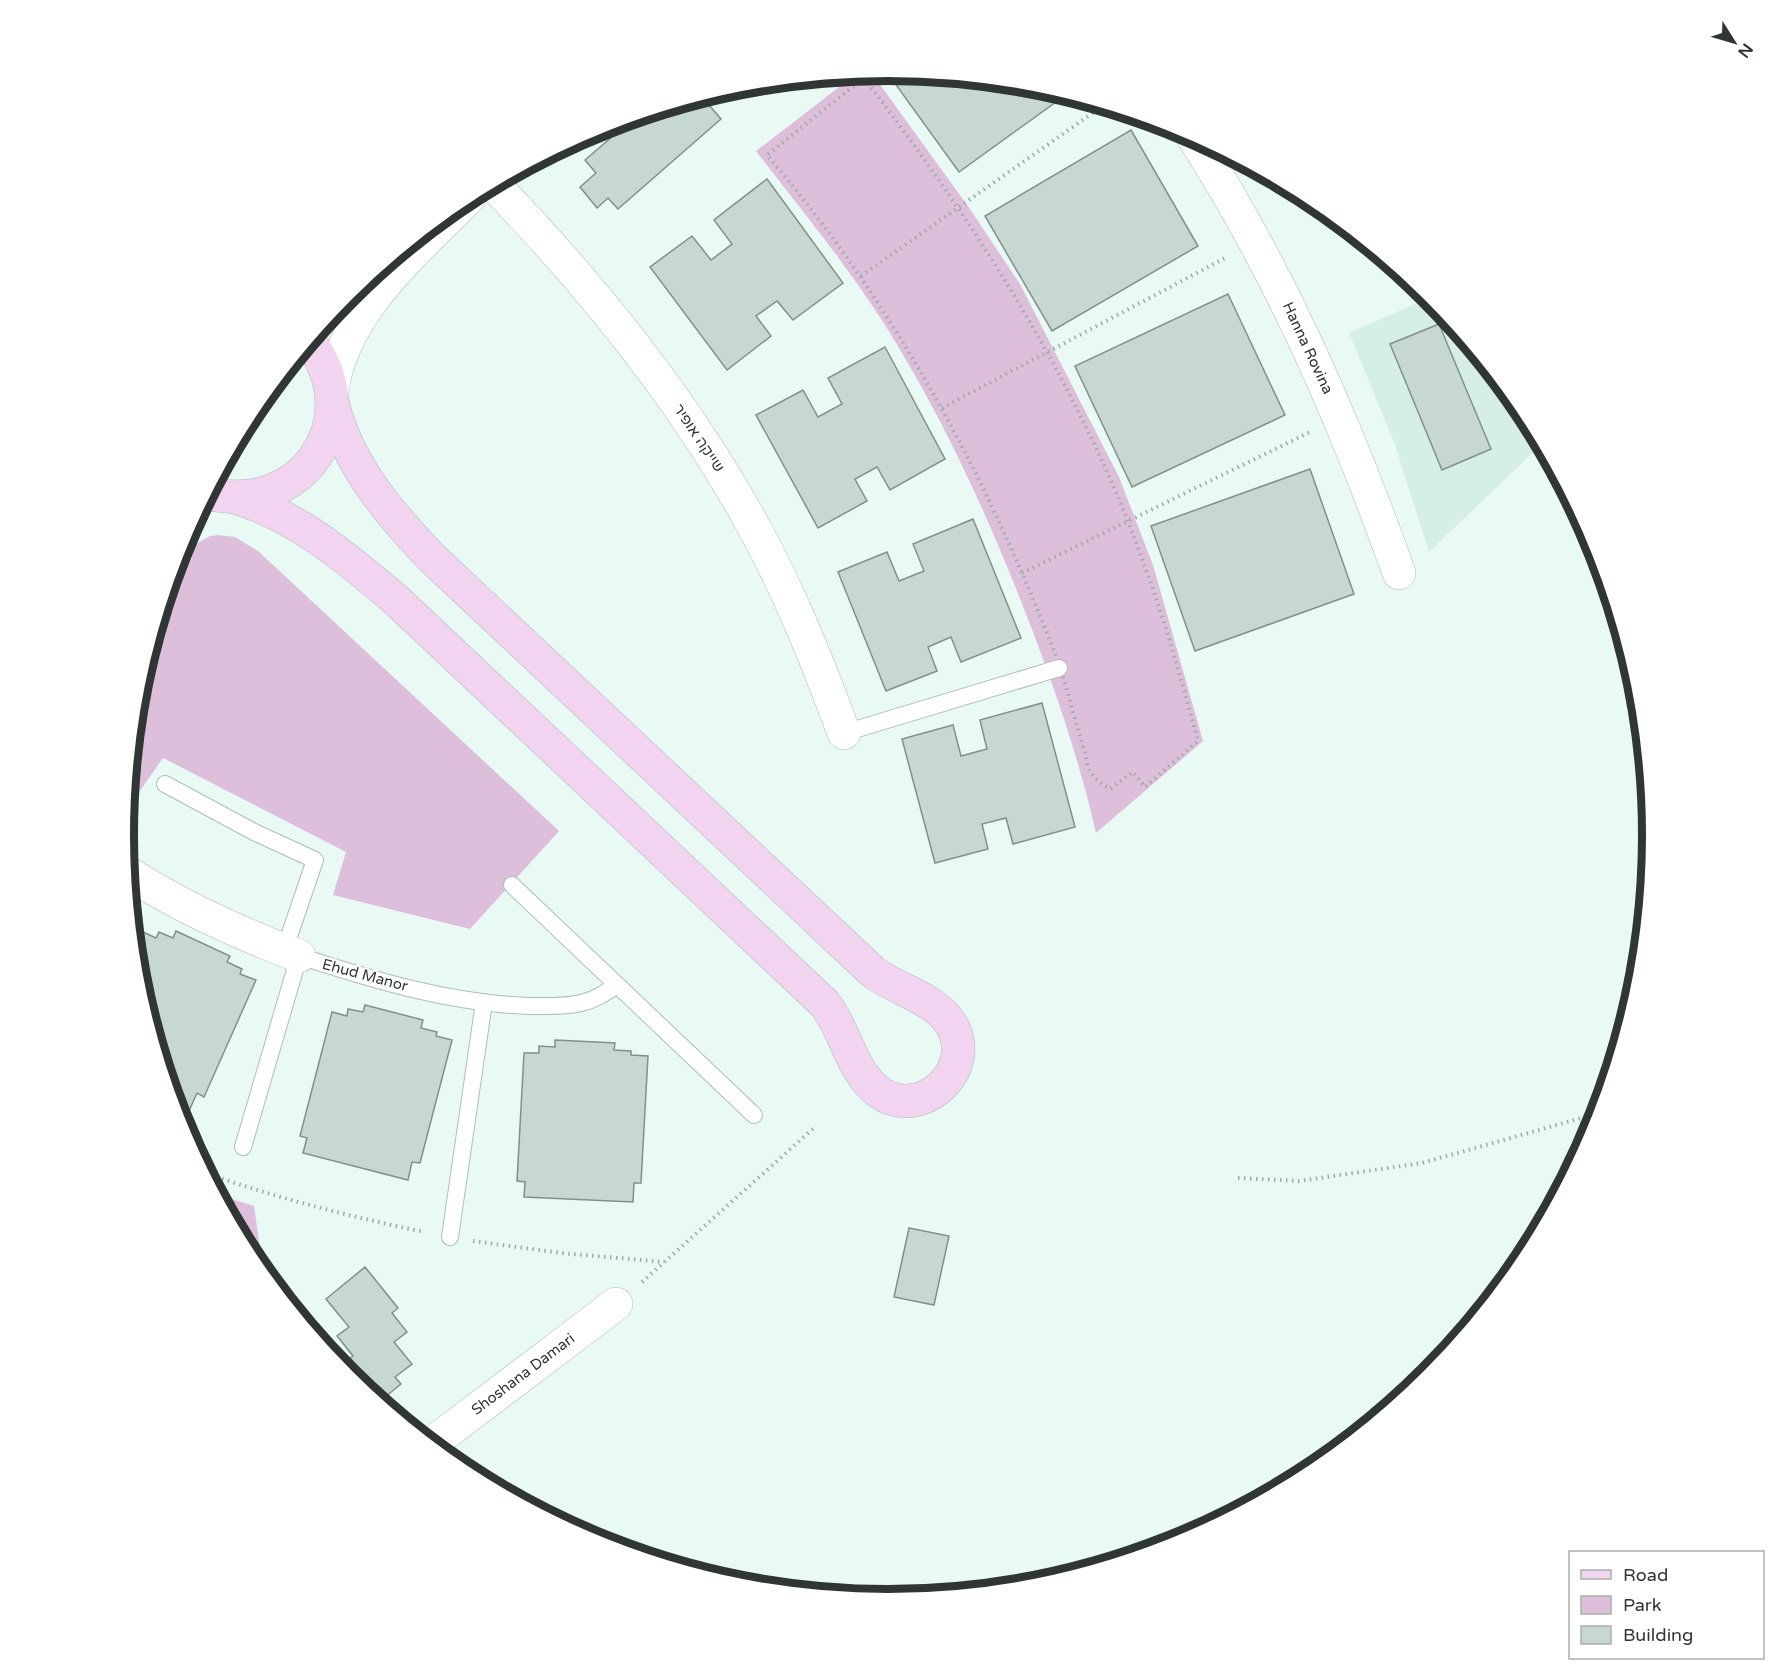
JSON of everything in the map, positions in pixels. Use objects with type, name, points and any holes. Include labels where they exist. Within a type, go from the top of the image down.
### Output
[{"type":"street","name":"Hanna Rovina","points":[[1200,149],[1255,242],[1294,316],[1340,417],[1400,573]]},
{"type":"street","name":"שייקה אופיר","points":[[499,190],[532,224],[649,365],[722,471],[787,592],[817,659],[844,733]]},
{"type":"street","points":[[218,496],[266,494],[292,481],[314,460],[325,440],[331,419],[336,368],[350,334],[370,301],[435,232]]},
{"type":"street","points":[[218,496],[277,513],[312,533],[343,555],[395,599],[825,1004],[840,1028],[857,1067],[874,1088],[893,1099],[912,1101],[930,1095],[945,1083],[956,1068],[960,1050],[956,1031],[943,1013],[891,985],[873,972],[432,558],[395,518],[364,477],[339,429],[324,363],[313,347]]},
{"type":"street","name":"Ehud Manor","points":[[135,877],[212,920],[292,953]]},
{"type":"street","name":"Shoshana Damari","points":[[436,1439],[616,1304]]},
{"type":"lane","points":[[844,733],[1059,668]]},
{"type":"lane","points":[[165,784],[246,828],[315,860],[243,1147]]},
{"type":"lane","points":[[512,885],[754,1115]]},
{"type":"lane","name":"Ehud Manor","points":[[292,953],[407,987],[484,1002],[551,1007],[579,1004],[602,996],[617,985]]},
{"type":"lane","points":[[450,1237],[484,1002]]},
{"type":"path","points":[[859,82],[767,155],[801,195],[861,276],[942,408],[982,484],[1022,573],[1059,668],[1090,771],[1098,781],[1110,789],[1133,772],[1145,787],[1198,741],[1168,637],[1128,521],[1098,451],[1018,301],[925,158],[867,82]]},
{"type":"path","points":[[861,276],[1096,111]]},
{"type":"path","points":[[942,408],[1255,242]]},
{"type":"path","points":[[1022,573],[1340,417]]},
{"type":"path","points":[[1238,1178],[1299,1181],[1422,1163],[1588,1116]]},
{"type":"path","points":[[616,1304],[815,1127]]},
{"type":"shaded area","points":[[1421,301],[1487,376],[1536,450],[1429,552],[1394,442],[1349,333]]},
{"type":"green space","points":[[878,81],[970,209],[1020,284],[1119,477],[1153,565],[1203,741],[1096,833],[1072,745],[1043,658],[1007,565],[959,460],[905,358],[870,302],[756,151],[845,83]]},
{"type":"green space","points":[[210,536],[235,537],[258,551],[559,831],[470,929],[333,895],[346,852],[163,758],[135,798],[140,737],[159,640],[191,547]]},
{"type":"green space","points":[[226,1197],[254,1206],[261,1255]]},
{"type":"building","points":[[893,81],[986,87],[1058,101],[959,172]]},
{"type":"building","points":[[712,102],[709,105],[721,119],[618,209],[608,198],[597,208],[580,187],[596,173],[585,160],[619,130],[645,121]]},
{"type":"building","points":[[1131,130],[1198,246],[1052,331],[985,216]]},
{"type":"building","points":[[767,179],[843,283],[793,320],[777,301],[756,316],[771,336],[727,370],[650,267],[692,236],[711,260],[732,244],[714,220]]},
{"type":"building","points":[[1228,294],[1285,415],[1132,487],[1075,366]]},
{"type":"building","points":[[1439,324],[1491,449],[1442,470],[1390,344]]},
{"type":"building","points":[[885,347],[945,459],[890,490],[877,467],[855,479],[867,501],[818,528],[756,415],[803,390],[818,417],[842,404],[828,378]]},
{"type":"building","points":[[1310,469],[1354,594],[1195,651],[1151,526]]},
{"type":"building","points":[[973,519],[1021,638],[961,662],[951,637],[928,647],[937,671],[886,691],[838,572],[887,552],[899,581],[924,571],[913,544]]},
{"type":"building","points":[[1042,703],[1075,827],[1013,844],[1006,818],[982,824],[988,849],[935,863],[902,739],[953,725],[961,756],[987,749],[980,720]]},
{"type":"building","points":[[176,931],[230,956],[227,962],[242,969],[240,974],[256,980],[204,1097],[197,1093],[189,1111],[186,1110],[159,1031],[140,937],[143,932],[156,938],[159,932],[173,938]]},
{"type":"building","points":[[365,1005],[423,1020],[421,1028],[437,1032],[436,1036],[452,1040],[420,1163],[412,1162],[408,1180],[303,1153],[307,1138],[300,1136],[332,1012],[347,1016],[348,1009],[363,1012]]},
{"type":"building","points":[[555,1040],[615,1043],[614,1050],[631,1051],[631,1055],[648,1056],[641,1183],[634,1183],[633,1202],[524,1197],[525,1182],[517,1181],[524,1053],[539,1053],[539,1046],[555,1047]]},
{"type":"building","points":[[909,1228],[949,1236],[934,1305],[894,1297]]},
{"type":"building","points":[[365,1267],[398,1308],[392,1313],[407,1332],[394,1342],[412,1364],[395,1377],[401,1384],[385,1397],[347,1361],[353,1356],[337,1336],[349,1327],[326,1299]]}]
